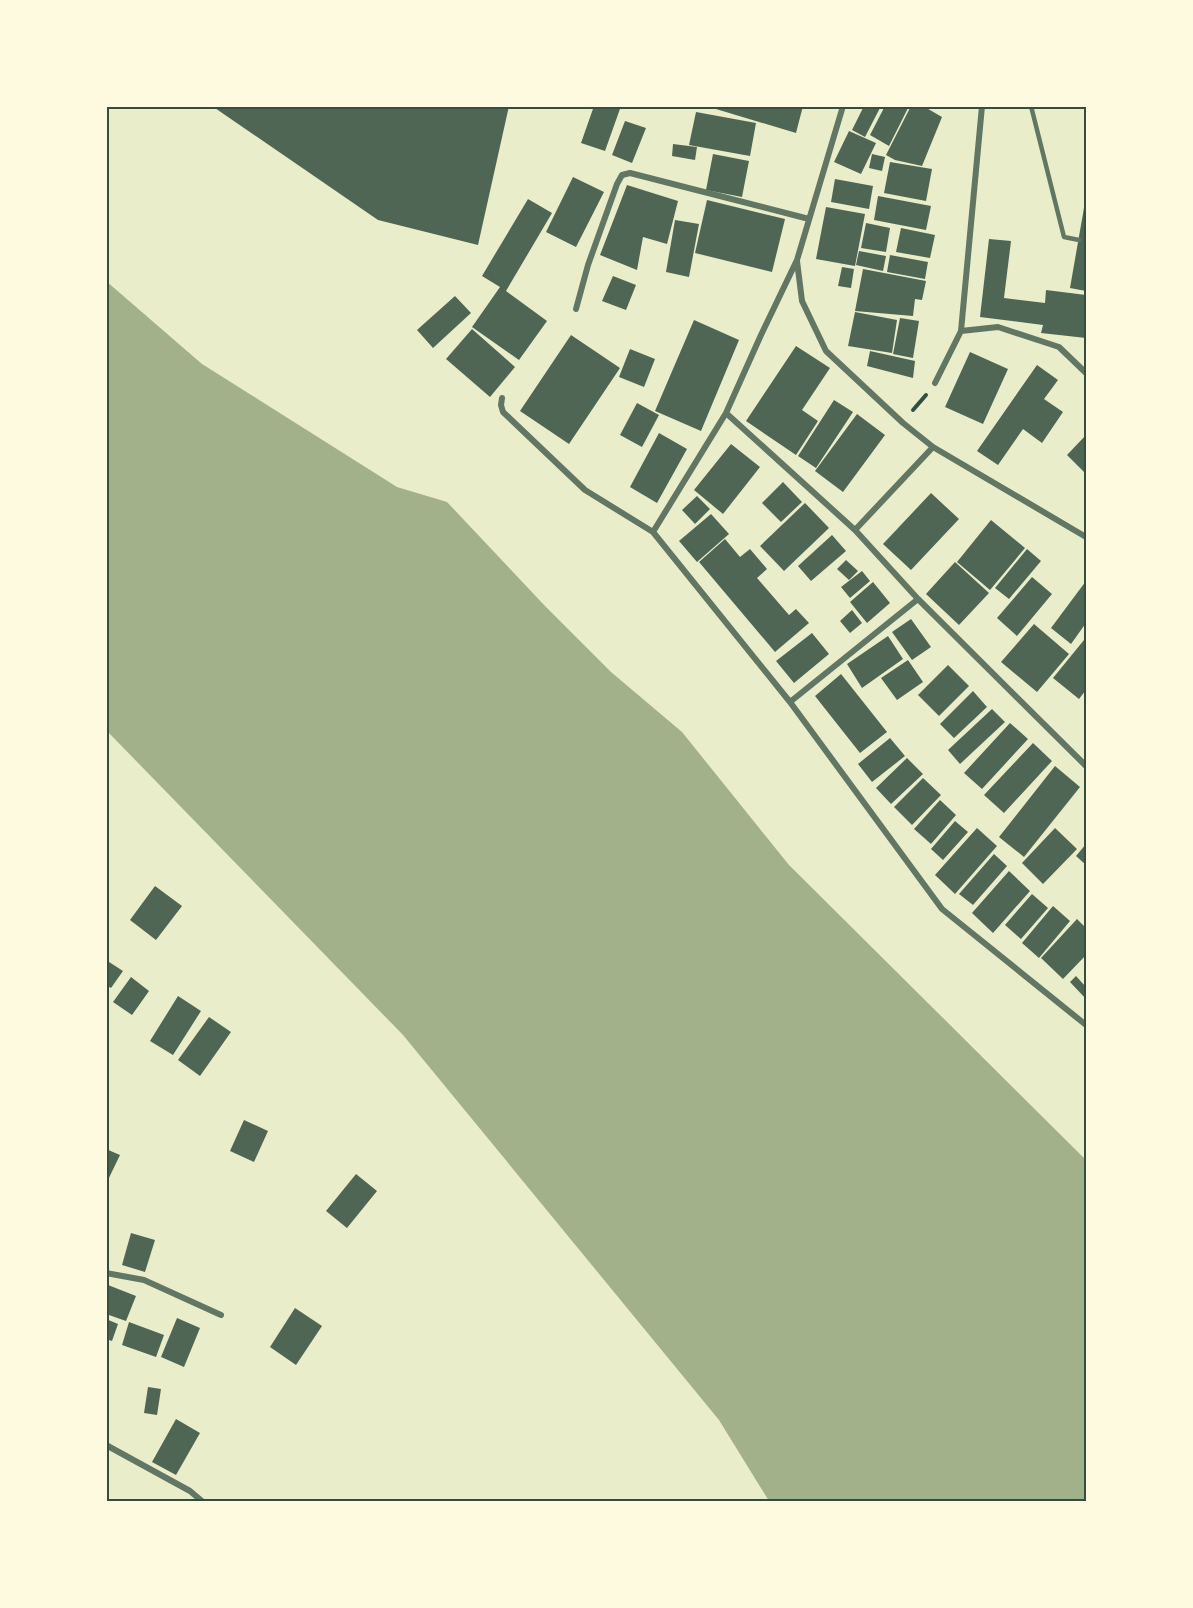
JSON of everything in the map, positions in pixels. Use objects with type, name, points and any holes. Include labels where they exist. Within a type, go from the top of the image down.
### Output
[{"type":"street","points":[[653,532],[726,413],[797,260],[843,106]]},
{"type":"street","points":[[936,383],[961,331],[982,106]]},
{"type":"street","points":[[576,309],[588,265],[622,176],[630,174],[809,219]]},
{"type":"street","points":[[797,260],[801,301],[826,351],[903,423],[933,447],[1086,537]]},
{"type":"street","points":[[961,331],[998,327],[1059,347],[1086,373]]},
{"type":"street","points":[[502,398],[503,412],[585,490],[653,532],[790,702],[942,909],[1086,1025]]},
{"type":"street","points":[[726,413],[855,530],[918,598],[1086,766]]},
{"type":"street","points":[[855,530],[933,447]]},
{"type":"street","points":[[790,702],[918,598]]},
{"type":"street","points":[[106,1273],[144,1280],[221,1315]]},
{"type":"street","points":[[106,1445],[190,1491],[203,1502]]},
{"type":"lane","points":[[1031,106],[1064,237],[1079,240]]},
{"type":"path","points":[[903,423],[936,383]]},
{"type":"shaded area","points":[[106,281],[202,364],[397,487],[447,502],[611,672],[682,732],[789,865],[1086,1160],[1086,1501],[769,1501],[719,1420],[403,1035],[107,731]]},
{"type":"building","points":[[212,106],[509,106],[478,245],[378,220]]},
{"type":"building","points":[[594,106],[621,106],[605,151],[581,143]]},
{"type":"building","points":[[706,106],[803,106],[796,133]]},
{"type":"building","points":[[864,106],[881,106],[865,137],[852,130]]},
{"type":"building","points":[[885,106],[909,106],[889,146],[870,135]]},
{"type":"building","points":[[911,106],[923,106],[942,117],[922,166],[895,160],[886,155]]},
{"type":"building","points":[[696,112],[756,123],[750,156],[689,145]]},
{"type":"building","points":[[625,121],[646,128],[632,163],[612,155]]},
{"type":"building","points":[[849,131],[876,143],[861,174],[834,162]]},
{"type":"building","points":[[673,144],[697,147],[695,160],[672,156]]},
{"type":"building","points":[[713,154],[749,161],[742,197],[706,190]]},
{"type":"building","points":[[872,154],[885,157],[882,171],[869,168]]},
{"type":"building","points":[[890,162],[932,169],[926,201],[884,193]]},
{"type":"building","points":[[573,177],[604,192],[576,247],[546,232]]},
{"type":"building","points":[[835,179],[873,186],[869,209],[831,202]]},
{"type":"building","points":[[627,185],[678,201],[667,244],[643,237],[637,270],[600,255]]},
{"type":"building","points":[[878,196],[931,206],[926,230],[874,220]]},
{"type":"building","points":[[528,199],[552,213],[506,291],[547,321],[519,360],[472,327],[500,287],[482,276]]},
{"type":"building","points":[[707,200],[785,219],[772,272],[695,253]]},
{"type":"building","points":[[1086,202],[1086,291],[1070,288]]},
{"type":"building","points":[[826,207],[865,214],[855,266],[816,259]]},
{"type":"building","points":[[675,220],[699,224],[689,277],[666,272]]},
{"type":"building","points":[[866,223],[890,228],[886,252],[861,248]]},
{"type":"building","points":[[901,228],[935,235],[930,258],[896,252]]},
{"type":"building","points":[[989,239],[1011,241],[1004,298],[1045,303],[1046,290],[1086,295],[1086,338],[1041,333],[1043,325],[980,317]]},
{"type":"building","points":[[859,251],[886,256],[883,271],[856,265]]},
{"type":"building","points":[[890,255],[928,262],[925,279],[887,272]]},
{"type":"building","points":[[842,267],[854,269],[851,288],[838,286]]},
{"type":"building","points":[[863,269],[926,281],[922,300],[915,299],[913,316],[855,311]]},
{"type":"building","points":[[613,276],[636,285],[626,310],[602,301]]},
{"type":"building","points":[[455,296],[471,313],[433,348],[417,330]]},
{"type":"building","points":[[855,312],[897,320],[892,353],[848,346]]},
{"type":"building","points":[[900,318],[919,321],[913,358],[893,354]]},
{"type":"building","points":[[694,320],[739,340],[701,431],[655,411]]},
{"type":"building","points":[[472,329],[515,367],[490,397],[446,359]]},
{"type":"building","points":[[571,335],[620,368],[569,444],[520,411]]},
{"type":"building","points":[[796,346],[830,368],[802,410],[818,421],[796,455],[746,421]]},
{"type":"building","points":[[630,349],[655,359],[644,387],[619,377]]},
{"type":"building","points":[[870,351],[915,361],[913,378],[867,366]]},
{"type":"building","points":[[970,352],[1008,369],[983,424],[945,407]]},
{"type":"building","points":[[1037,365],[1058,380],[1044,399],[1063,412],[1042,443],[1023,429],[998,465],[977,451]]},
{"type":"building","points":[[834,400],[853,412],[816,468],[798,456]]},
{"type":"building","points":[[637,403],[659,415],[642,447],[620,435]]},
{"type":"building","points":[[857,414],[885,435],[843,492],[815,471]]},
{"type":"building","points":[[659,433],[687,449],[657,503],[630,487]]},
{"type":"building","points":[[1086,435],[1086,474],[1067,455]]},
{"type":"building","points":[[731,444],[760,467],[723,514],[694,490]]},
{"type":"building","points":[[783,482],[802,502],[781,522],[762,503]]},
{"type":"building","points":[[931,493],[959,519],[911,570],[883,544]]},
{"type":"building","points":[[697,496],[710,509],[695,524],[682,510]]},
{"type":"building","points":[[805,503],[829,528],[784,571],[760,546]]},
{"type":"building","points":[[711,514],[729,534],[697,562],[679,541]]},
{"type":"building","points":[[991,520],[1025,548],[990,590],[957,562]]},
{"type":"building","points":[[832,535],[846,551],[811,581],[798,566]]},
{"type":"building","points":[[725,539],[740,557],[750,549],[767,569],[757,578],[789,615],[796,609],[809,623],[775,652],[699,562]]},
{"type":"building","points":[[1027,549],[1041,561],[1009,599],[995,588]]},
{"type":"building","points":[[846,560],[858,571],[849,580],[837,569]]},
{"type":"building","points":[[955,562],[989,593],[959,625],[926,594]]},
{"type":"building","points":[[862,571],[870,581],[850,598],[841,587]]},
{"type":"building","points":[[1032,577],[1052,594],[1017,636],[997,618]]},
{"type":"building","points":[[1086,581],[1086,623],[1071,644],[1051,628]]},
{"type":"building","points":[[873,582],[890,603],[867,623],[850,602]]},
{"type":"building","points":[[852,610],[862,623],[850,633],[840,621]]},
{"type":"building","points":[[911,619],[931,647],[912,660],[892,632]]},
{"type":"building","points":[[1034,624],[1069,654],[1037,692],[1001,662]]},
{"type":"building","points":[[812,633],[829,654],[794,683],[776,661]]},
{"type":"building","points":[[888,636],[903,659],[862,688],[847,664]]},
{"type":"building","points":[[1084,640],[1086,641],[1086,690],[1079,699],[1053,678]]},
{"type":"building","points":[[908,660],[923,682],[897,700],[881,678]]},
{"type":"building","points":[[948,665],[969,686],[939,716],[918,695]]},
{"type":"building","points":[[841,674],[887,732],[860,753],[815,696]]},
{"type":"building","points":[[973,691],[987,707],[954,738],[940,724]]},
{"type":"building","points":[[992,709],[1005,722],[960,764],[948,750]]},
{"type":"building","points":[[1010,723],[1028,739],[982,789],[964,773]]},
{"type":"building","points":[[890,738],[905,756],[872,782],[858,764]]},
{"type":"building","points":[[1033,743],[1052,761],[1004,813],[984,795]]},
{"type":"building","points":[[907,758],[923,774],[891,804],[876,788]]},
{"type":"building","points":[[1055,766],[1080,787],[1024,857],[999,837]]},
{"type":"building","points":[[923,778],[941,795],[912,825],[894,807]]},
{"type":"building","points":[[940,800],[956,815],[931,844],[914,829]]},
{"type":"building","points":[[955,821],[968,832],[943,860],[931,849]]},
{"type":"building","points":[[977,828],[997,846],[955,894],[935,875]]},
{"type":"building","points":[[1055,828],[1077,849],[1043,884],[1022,863]]},
{"type":"building","points":[[1086,844],[1086,865],[1076,856]]},
{"type":"building","points":[[994,854],[1007,866],[973,905],[959,894]]},
{"type":"building","points":[[1009,871],[1030,891],[993,933],[972,913]]},
{"type":"building","points":[[155,886],[182,906],[156,940],[130,920]]},
{"type":"building","points":[[1032,894],[1048,908],[1021,939],[1005,925]]},
{"type":"building","points":[[1053,906],[1070,921],[1039,958],[1022,943]]},
{"type":"building","points":[[1077,919],[1086,928],[1086,955],[1063,979],[1041,958]]},
{"type":"building","points":[[106,960],[123,971],[111,988],[106,985]]},
{"type":"building","points":[[1076,976],[1086,985],[1086,999],[1070,982]]},
{"type":"building","points":[[131,977],[149,991],[132,1015],[113,1002]]},
{"type":"building","points":[[178,996],[201,1011],[173,1055],[150,1041]]},
{"type":"building","points":[[209,1017],[231,1032],[200,1076],[178,1060]]},
{"type":"building","points":[[244,1120],[268,1131],[254,1162],[230,1151]]},
{"type":"building","points":[[106,1149],[120,1155],[106,1184]]},
{"type":"building","points":[[356,1174],[377,1191],[347,1228],[326,1211]]},
{"type":"building","points":[[131,1233],[155,1240],[145,1272],[122,1265]]},
{"type":"building","points":[[108,1285],[136,1296],[126,1321],[106,1314]]},
{"type":"building","points":[[295,1308],[322,1326],[296,1365],[270,1347]]},
{"type":"building","points":[[177,1318],[200,1328],[184,1367],[161,1357]]},
{"type":"building","points":[[106,1319],[118,1324],[112,1341],[106,1339]]},
{"type":"building","points":[[129,1322],[164,1335],[156,1357],[122,1345]]},
{"type":"building","points":[[148,1387],[161,1389],[157,1415],[144,1413]]},
{"type":"building","points":[[176,1419],[200,1433],[176,1475],[152,1462]]}]
